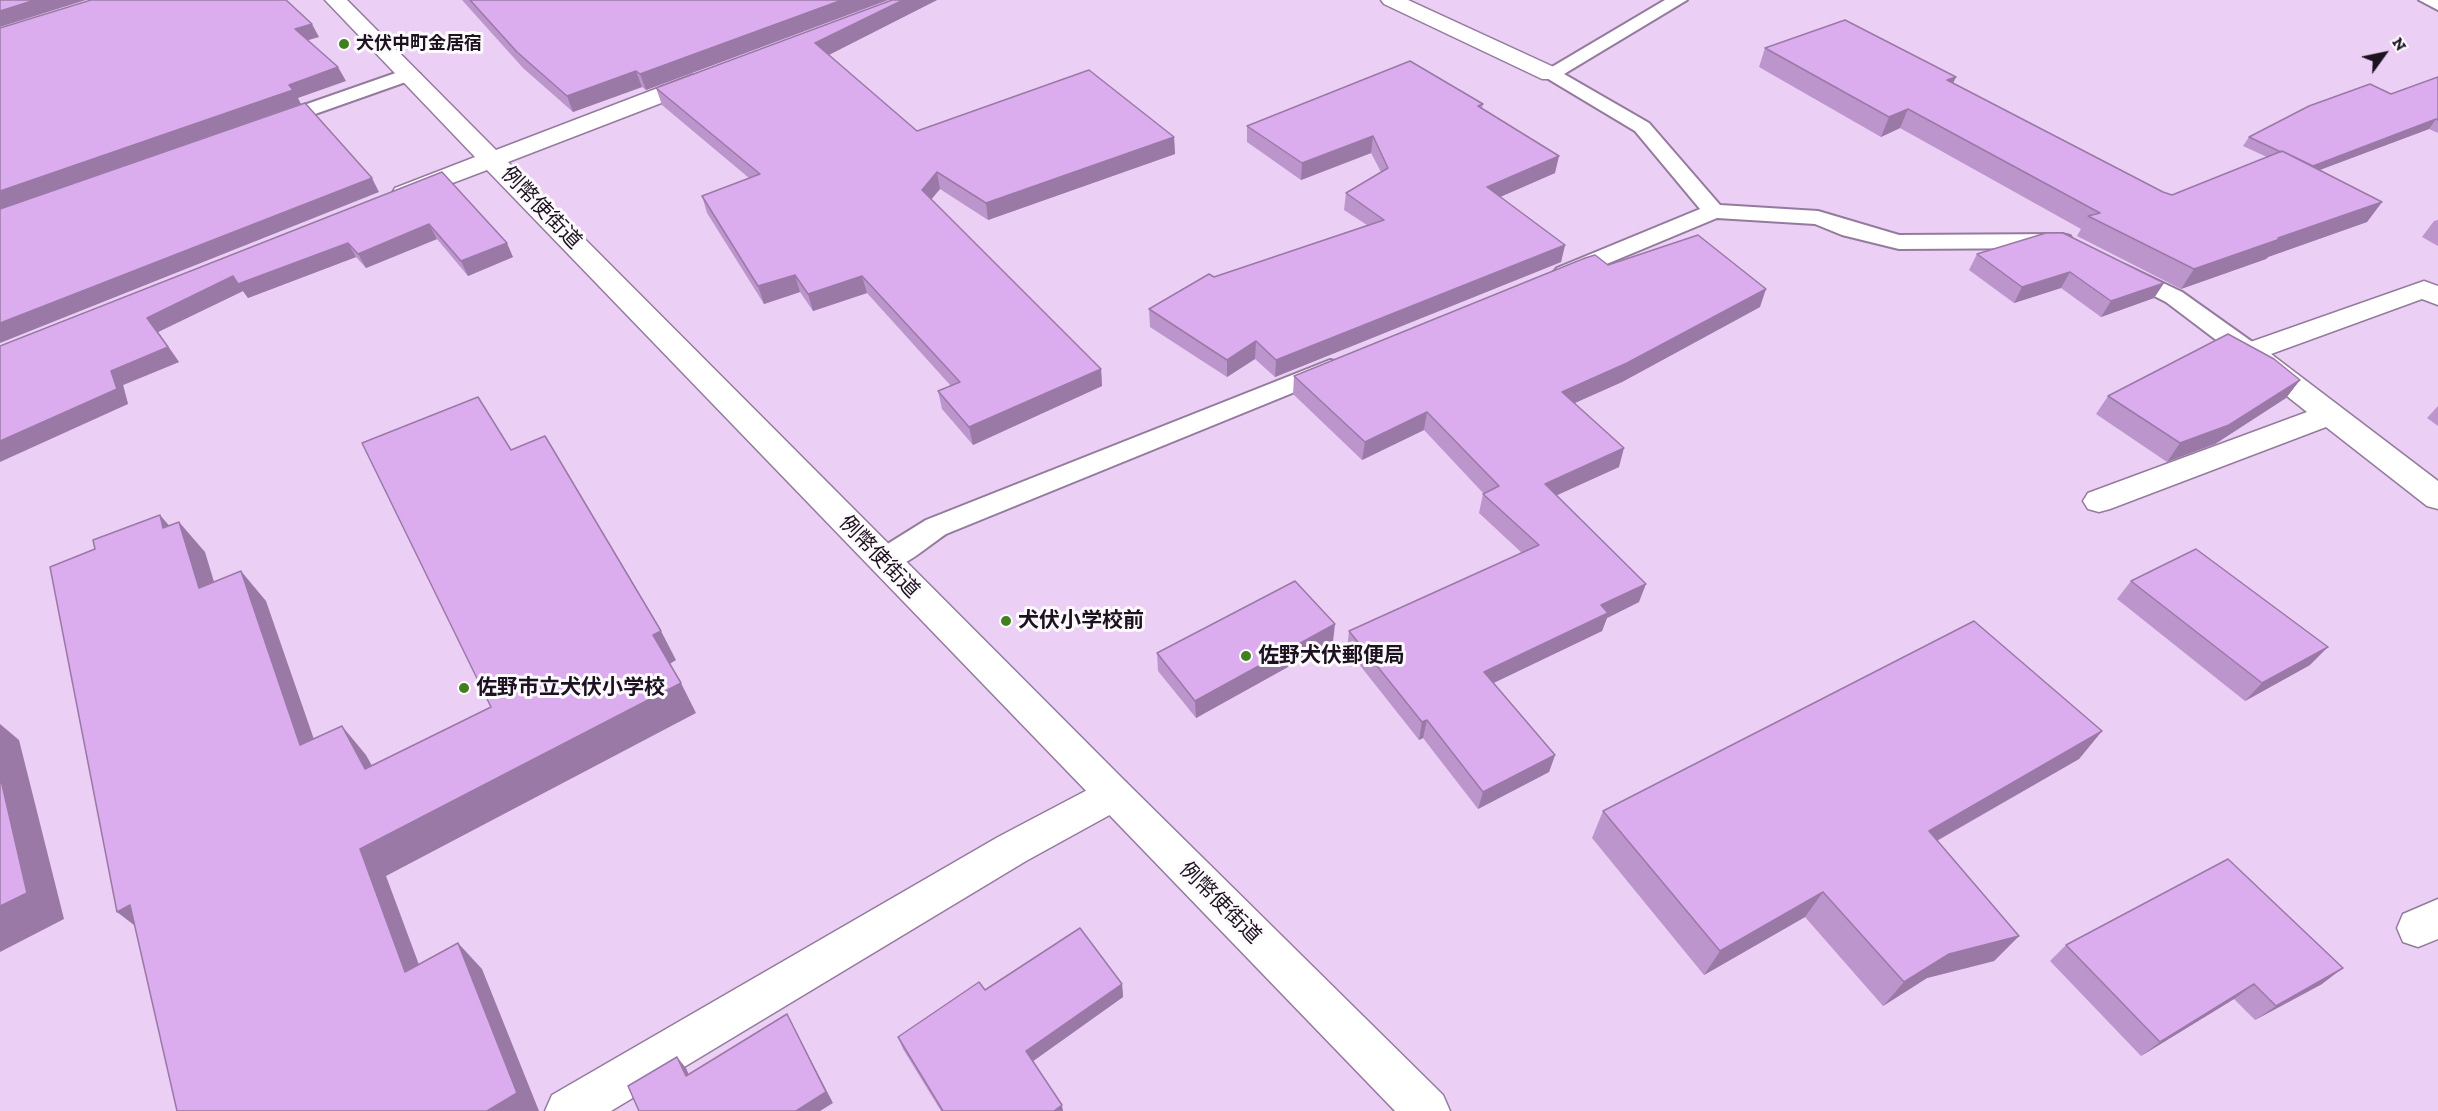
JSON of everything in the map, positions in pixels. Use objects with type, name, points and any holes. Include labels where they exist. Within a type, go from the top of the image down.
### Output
[{"type":"main road","name":"例幣使街道","points":[[335,0],[410,74],[1112,794],[1427,1111]]},
{"type":"main road","points":[[1391,0],[1550,74]]},
{"type":"main road","points":[[382,202],[724,71]]},
{"type":"main road","points":[[2249,352],[2424,290],[2438,297]]},
{"type":"main road","points":[[2249,352],[2438,498]]},
{"type":"main road","points":[[2099,501],[2330,414]]},
{"type":"main road","points":[[568,1111],[1012,849],[1112,794]]},
{"type":"lane","points":[[1550,74],[1678,0]]},
{"type":"lane","points":[[2428,0],[2438,5]]},
{"type":"lane","points":[[255,129],[410,74]]},
{"type":"lane","points":[[1550,74],[1642,127],[1714,211]]},
{"type":"lane","points":[[1541,283],[1714,211],[1818,218],[1850,230],[1899,242],[2059,239],[2080,250]]},
{"type":"lane","points":[[2101,260],[2174,297],[2249,352]]},
{"type":"lane","points":[[884,561],[936,528],[1354,358]]},
{"type":"building","points":[[0,0],[35,0],[0,11]]},
{"type":"building","points":[[91,0],[286,0],[312,24],[295,29],[338,67],[289,85],[293,90],[0,191],[0,28]]},
{"type":"building","points":[[470,0],[842,0],[640,74],[636,71],[567,96],[517,52]]},
{"type":"building","points":[[892,0],[903,0],[815,43],[917,131],[1089,70],[1174,137],[986,203],[937,172],[922,190],[1101,369],[969,427],[938,391],[960,382],[862,276],[808,294],[795,275],[758,286],[702,196],[760,174],[656,88]]},
{"type":"building","points":[[1845,20],[1956,77],[1947,80],[2163,192],[2172,195],[2282,151],[2382,202],[2194,269],[2088,216],[2100,213],[1908,109],[1889,117],[1765,48]]},
{"type":"building","points":[[1410,61],[1483,104],[1478,106],[1559,156],[1487,187],[1565,245],[1276,360],[1256,341],[1227,360],[1149,309],[1209,274],[1214,277],[1384,220],[1346,193],[1388,168],[1373,136],[1302,163],[1247,126]]},
{"type":"building","points":[[2438,77],[2438,120],[2313,166],[2249,137],[2309,106],[2370,84],[2391,94]]},
{"type":"building","points":[[305,103],[372,178],[0,323],[0,209]]},
{"type":"building","points":[[442,172],[507,243],[461,261],[429,224],[358,254],[348,243],[238,284],[233,276],[147,318],[168,347],[111,371],[117,389],[0,441],[0,346]]},
{"type":"building","points":[[2046,233],[2063,233],[2164,283],[2111,301],[2070,272],[2022,287],[1977,254]]},
{"type":"building","points":[[1698,235],[1766,289],[1627,363],[1562,392],[1624,448],[1545,484],[1646,584],[1601,605],[1608,613],[1484,672],[1555,755],[1483,792],[1427,720],[1422,722],[1349,631],[1539,545],[1483,494],[1499,486],[1427,412],[1365,442],[1294,376],[1585,258],[1595,255],[1608,265]]},
{"type":"building","points":[[2228,334],[2274,359],[2300,380],[2229,425],[2180,443],[2108,396]]},
{"type":"building","points":[[478,397],[511,450],[545,436],[661,631],[653,635],[681,683],[360,849],[405,972],[458,943],[517,1093],[487,1111],[177,1111],[130,905],[117,912],[50,567],[95,549],[93,540],[160,515],[163,528],[179,522],[199,588],[241,571],[300,745],[342,726],[365,769],[491,707],[362,443]]},
{"type":"building","points":[[2196,549],[2328,647],[2262,683],[2131,581]]},
{"type":"building","name":"佐野犬伏郵便局","points":[[1295,581],[1335,624],[1195,701],[1157,653]]},
{"type":"building","points":[[1974,621],[2102,731],[1929,831],[2019,936],[1949,954],[1904,982],[1823,892],[1720,951],[1603,811]]},
{"type":"building","points":[[0,776],[27,893],[0,906]]},
{"type":"building","points":[[2228,859],[2343,968],[2276,1006],[2254,984],[2160,1042],[2066,945]]},
{"type":"building","points":[[1080,928],[1122,984],[1026,1051],[1062,1105],[1054,1111],[943,1111],[898,1037],[979,982],[985,990]]},
{"type":"building","points":[[787,1014],[826,1092],[796,1111],[639,1111],[628,1086],[677,1057],[686,1076]]},
{"type":"place","name":"犬伏中町金居宿","points":[[344,44]]},
{"type":"place","name":"犬伏小学校前","points":[[1006,621]]},
{"type":"place","name":"佐野犬伏郵便局","points":[[1246,656]]},
{"type":"place","name":"佐野市立犬伏小学校","points":[[464,688]]}]
